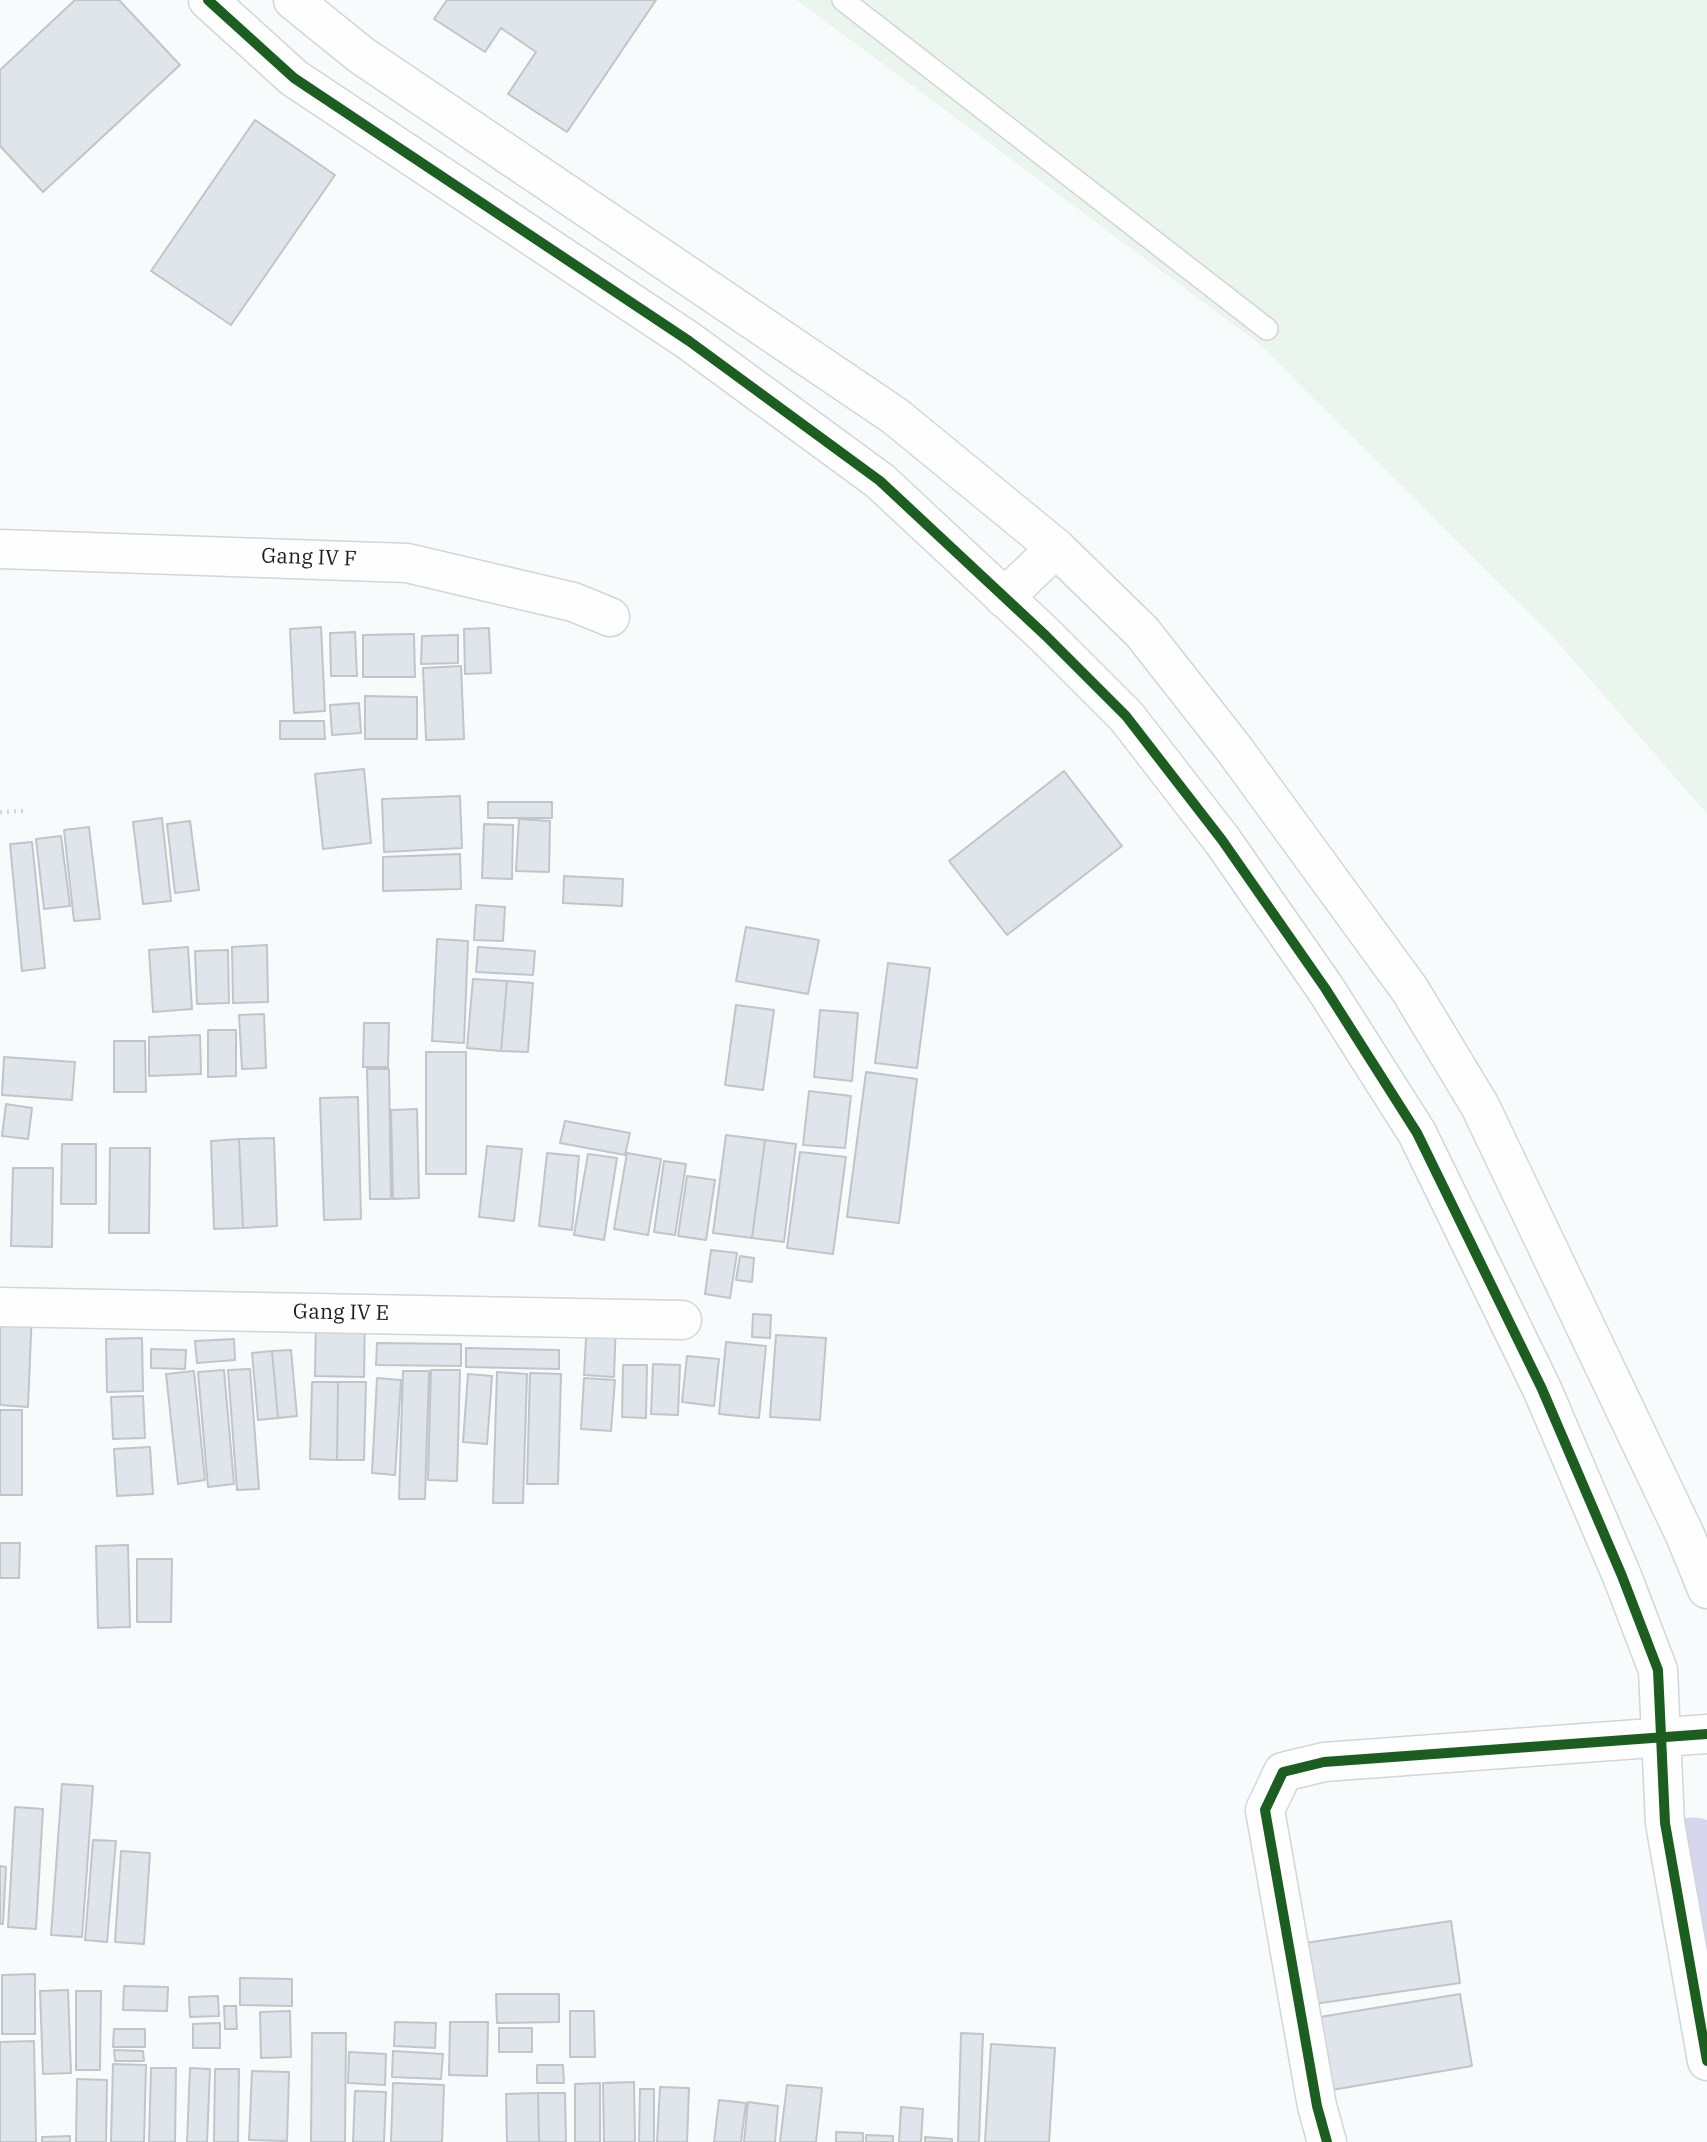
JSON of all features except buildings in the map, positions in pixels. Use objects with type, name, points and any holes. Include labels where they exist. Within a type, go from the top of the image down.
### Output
[{"type":"street","points":[[208,0],[294,78],[689,341],[880,481],[1126,716],[1206,820],[1325,988],[1417,1133],[1542,1389],[1622,1576],[1658,1670],[1665,1823],[1671,1871],[1707,2061]]},
{"type":"street","points":[[293,0],[361,55],[895,416],[1056,548],[1142,632],[1234,749],[1410,989],[1480,1106],[1685,1535],[1707,1589]]},
{"type":"street","points":[[1004,598],[1056,548]]},
{"type":"street","name":"Gang IV F","points":[[0,549],[407,563],[573,602],[611,617]]},
{"type":"street","name":"Gang IV E","points":[[0,1307],[682,1320]]},
{"type":"street","points":[[1327,2142],[1317,2106],[1265,1810],[1283,1772],[1324,1762],[1707,1734]]},
{"type":"lane","points":[[843,0],[1267,329]]},
{"type":"path","points":[[0,812],[24,811]]},
{"type":"shaded area","points":[[797,0],[1707,0],[1707,814],[1554,638],[1257,342]]},
{"type":"waterway","points":[[1693,1856],[1707,1919]]},
{"type":"cycle path","points":[[208,0],[294,78],[689,341],[880,481],[1046,636],[1126,716],[1222,840],[1325,988],[1417,1133],[1542,1389],[1622,1576],[1658,1670],[1665,1823],[1707,2061]]},
{"type":"cycle path","points":[[1327,2142],[1317,2106],[1265,1810],[1283,1772],[1324,1762],[1707,1734]]}]
